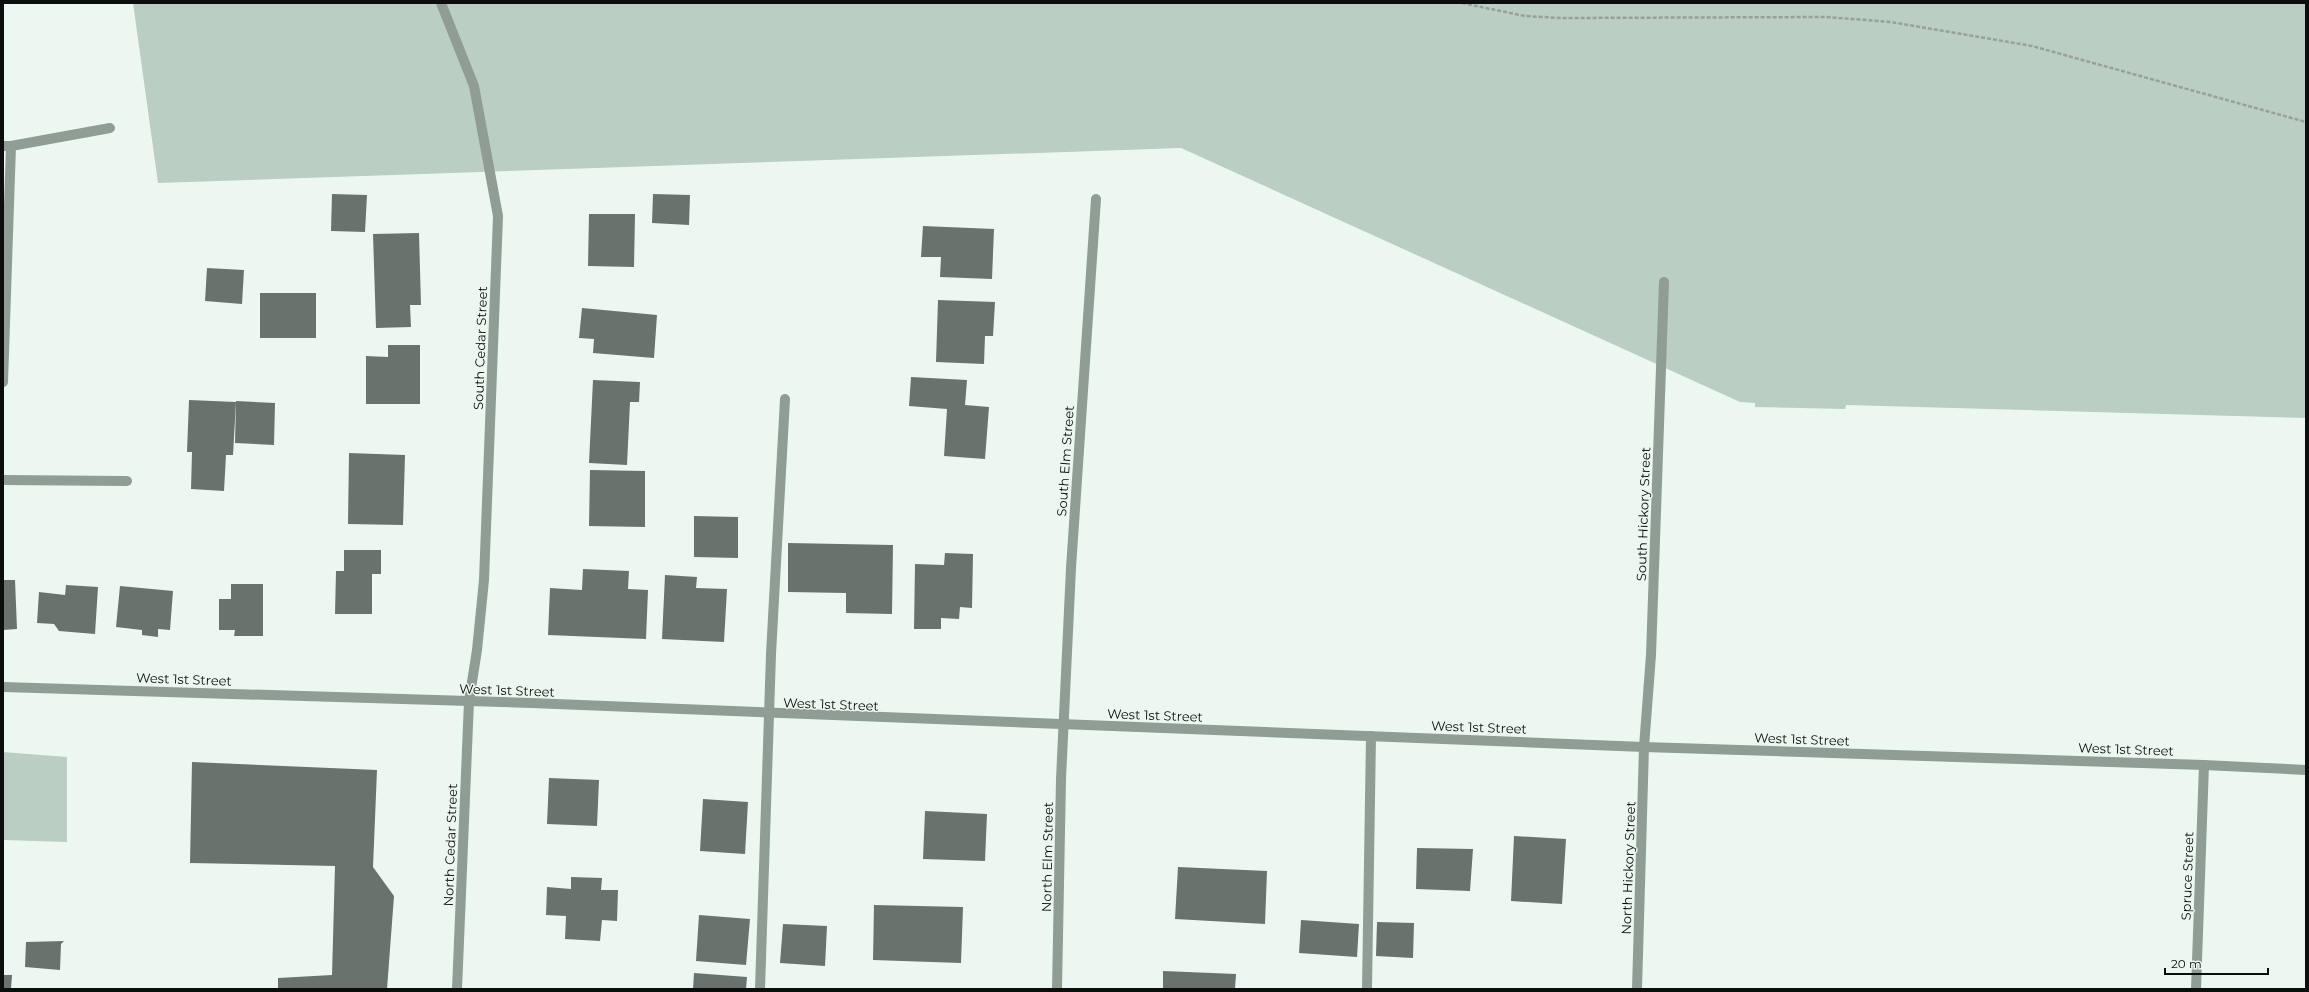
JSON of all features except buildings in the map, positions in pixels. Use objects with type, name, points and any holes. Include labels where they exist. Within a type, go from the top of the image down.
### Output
[{"type":"street","name":"South Cedar Street","points":[[441,3],[474,86],[498,216],[484,580],[477,650],[469,701]]},
{"type":"street","points":[[3,382],[7,146],[110,128]]},
{"type":"street","name":"South Elm Street","points":[[1064,725],[1071,568],[1096,199]]},
{"type":"street","name":"South Hickory Street","points":[[1644,747],[1651,655],[1664,282]]},
{"type":"street","points":[[760,989],[769,714],[785,399]]},
{"type":"street","points":[[3,480],[127,481]]},
{"type":"street","name":"West 1st Street","points":[[3,687],[469,701],[769,714],[1644,747],[2204,765],[2306,770]]},
{"type":"street","name":"North Cedar Street","points":[[457,989],[469,701]]},
{"type":"street","name":"North Elm Street","points":[[1057,989],[1064,725]]},
{"type":"street","points":[[1367,989],[1371,736]]},
{"type":"street","name":"North Hickory Street","points":[[1638,989],[1644,747]]},
{"type":"street","name":"Spruce Street","points":[[2196,989],[2204,765]]},
{"type":"path","points":[[1462,3],[1524,16],[1561,18],[1827,17],[1891,22],[2032,46],[2306,122]]},
{"type":"green space","points":[[133,3],[2306,3],[2306,418],[1846,405],[1845,409],[1755,407],[1755,403],[1740,402],[1181,148],[158,183]]},
{"type":"green space","points":[[3,752],[67,757],[67,842],[3,840]]}]
